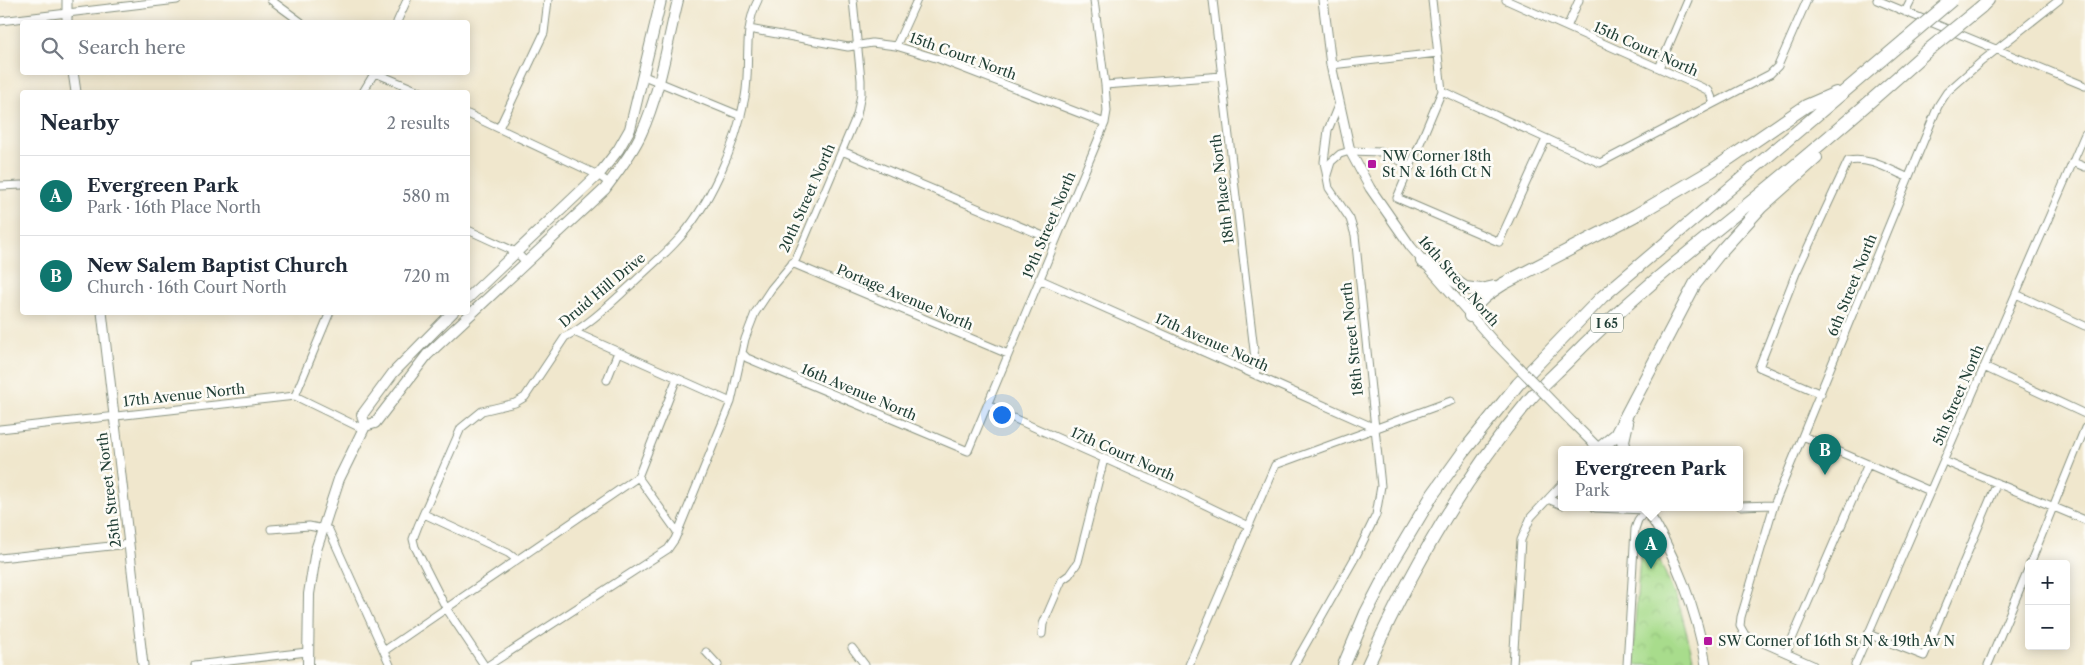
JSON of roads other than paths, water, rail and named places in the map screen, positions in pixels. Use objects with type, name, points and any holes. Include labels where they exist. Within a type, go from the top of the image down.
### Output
[{"type":"highway","name":"I 65","points":[[1344,665],[1366,613],[1393,561],[1434,494],[1464,451],[1518,384],[1602,297],[1952,0]]},
{"type":"highway","name":"I 65","points":[[1368,665],[1417,563],[1449,510],[1493,447],[1531,398],[1584,344],[1658,277],[1773,184],[1984,3]]},
{"type":"highway","points":[[1470,316],[1473,308],[1482,297],[1503,284],[1636,215],[1712,171],[1806,106],[1848,88]]},
{"type":"highway","points":[[1604,446],[1616,435],[1695,284],[1722,250],[1761,207],[1831,145],[1879,94]]},
{"type":"highway","points":[[1422,261],[1444,273],[1465,288],[1481,290],[1503,284]]},
{"type":"highway","points":[[1624,446],[1623,441],[1627,422],[1637,395]]},
{"type":"main road","points":[[470,296],[598,175],[618,150],[630,129],[661,0]]},
{"type":"main road","points":[[470,314],[609,183],[626,162],[642,134],[659,81],[678,0]]},
{"type":"main road","points":[[308,665],[309,594],[316,550],[339,479],[364,428],[362,416],[398,367],[450,315]]},
{"type":"main road","points":[[364,428],[375,423],[426,355],[469,315]]},
{"type":"street","points":[[60,0],[67,18]]},
{"type":"street","points":[[67,18],[68,0]]},
{"type":"street","points":[[22,20],[67,18],[177,0]]},
{"type":"street","points":[[272,0],[298,20]]},
{"type":"street","points":[[398,20],[407,0]]},
{"type":"street","points":[[498,128],[544,33],[548,0]]},
{"type":"street","name":"Druid Hill Drive","points":[[484,665],[446,608],[415,547],[414,539],[424,514],[461,428],[482,411],[515,402],[525,397],[565,337],[619,296],[676,243],[693,221],[727,160],[741,116],[746,96],[749,29],[753,11],[758,0]]},
{"type":"street","name":"20th Street North","points":[[489,665],[668,549],[678,533],[731,402],[745,339],[760,305],[800,250],[859,107],[861,80],[853,0]]},
{"type":"street","points":[[896,46],[917,0]]},
{"type":"street","name":"19th Street North","points":[[968,451],[1105,123],[1107,111],[1105,85],[1094,0]]},
{"type":"street","name":"18th Place North","points":[[1212,0],[1257,376]]},
{"type":"street","points":[[1323,0],[1331,65],[1339,103]]},
{"type":"street","points":[[1437,0],[1432,0],[1442,91],[1397,198],[1499,242],[1546,138]]},
{"type":"street","name":"15th Court North","points":[[1506,0],[1708,91],[1714,103]]},
{"type":"street","points":[[1567,27],[1579,0]]},
{"type":"street","points":[[1659,68],[1688,0]]},
{"type":"street","points":[[1442,91],[1600,163],[1770,74],[1778,66],[1807,0]]},
{"type":"street","points":[[1877,0],[2085,86]]},
{"type":"street","points":[[1905,12],[1911,0]]},
{"type":"street","name":"6th Street North","points":[[1786,653],[1745,635],[1740,626],[1741,617],[1774,505],[1821,394],[1908,177],[1943,96],[2059,0]]},
{"type":"street","points":[[0,21],[20,20]]},
{"type":"street","name":"15th Court North","points":[[749,29],[848,48],[872,43],[896,46],[939,59],[1105,123]]},
{"type":"street","points":[[1331,65],[1438,53]]},
{"type":"street","points":[[73,75],[76,90]]},
{"type":"street","points":[[364,90],[373,75]]},
{"type":"street","points":[[379,75],[416,90]]},
{"type":"street","points":[[644,76],[741,116]]},
{"type":"street","points":[[1105,85],[1222,76]]},
{"type":"street","name":"16th Street North","points":[[1339,103],[1350,151],[1370,188],[1390,219],[1422,261],[1470,316],[1595,446]]},
{"type":"street","name":"18th Street North","points":[[1294,665],[1357,554],[1376,515],[1381,486],[1355,235],[1350,219],[1330,188],[1324,162],[1328,130],[1339,103]]},
{"type":"street","points":[[470,115],[598,175],[609,183]]},
{"type":"street","name":"5th Street North","points":[[1855,665],[2085,134]]},
{"type":"street","points":[[842,151],[1055,242]]},
{"type":"street","points":[[1326,175],[1331,162],[1340,154],[1350,151],[1381,152],[1411,166]]},
{"type":"street","points":[[1821,394],[1759,367],[1796,273],[1848,161],[1867,160],[1908,177]]},
{"type":"street","points":[[2073,162],[2085,167]]},
{"type":"street","points":[[0,186],[20,185]]},
{"type":"street","points":[[470,231],[516,252],[526,262]]},
{"type":"street","name":"Portage Avenue North","points":[[792,263],[1008,354]]},
{"type":"street","name":"17th Avenue North","points":[[1039,279],[1375,428]]},
{"type":"street","points":[[2016,294],[2085,326]]},
{"type":"street","name":"25th Street North","points":[[102,315],[143,665]]},
{"type":"street","points":[[329,315],[295,396],[364,428]]},
{"type":"street","points":[[574,332],[731,402]]},
{"type":"street","points":[[607,380],[618,352]]},
{"type":"street","name":"16th Avenue North","points":[[742,352],[746,358],[968,451]]},
{"type":"street","points":[[1984,367],[2085,414]]},
{"type":"street","points":[[384,651],[638,476],[677,378]]},
{"type":"street","name":"17th Avenue North","points":[[0,429],[295,396]]},
{"type":"street","points":[[1189,665],[1275,465],[1451,401]]},
{"type":"street","name":"17th Court North","points":[[988,403],[995,410],[1170,488],[1249,526]]},
{"type":"street","points":[[2031,560],[2085,428]]},
{"type":"street","points":[[1803,436],[1930,491]]},
{"type":"street","points":[[1042,634],[1043,624],[1062,580],[1069,575],[1078,562],[1104,460]]},
{"type":"street","points":[[1944,461],[2085,520]]},
{"type":"street","points":[[1813,665],[1786,653],[1868,464]]},
{"type":"street","points":[[638,476],[678,533]]},
{"type":"street","points":[[1868,634],[1924,656],[1997,483]]},
{"type":"street","points":[[1513,665],[1521,540],[1531,517],[1558,488]]},
{"type":"street","points":[[1548,499],[1558,503]]},
{"type":"street","points":[[1743,506],[1774,505]]},
{"type":"street","points":[[1627,665],[1635,529],[1644,511]]},
{"type":"street","points":[[1646,511],[1676,566],[1693,609],[1706,665]]},
{"type":"street","points":[[424,514],[508,553],[516,559]]},
{"type":"street","points":[[271,529],[309,526],[329,530],[390,665]]},
{"type":"street","points":[[0,558],[129,544]]},
{"type":"street","points":[[1988,665],[2025,575]]},
{"type":"street","points":[[852,648],[865,665]]},
{"type":"street","points":[[195,665],[307,652]]},
{"type":"street","points":[[706,652],[718,665]]},
{"type":"place","name":"NW Corner 18th St N & 16th Ct N","points":[[1372,164]]},
{"type":"place","name":"New Salem Baptist Church","points":[[1825,475]]},
{"type":"place","name":"Evergreen Park","points":[[1651,569]]},
{"type":"place","name":"SW Corner of 16th St N & 19th Av N","points":[[1708,641]]}]
